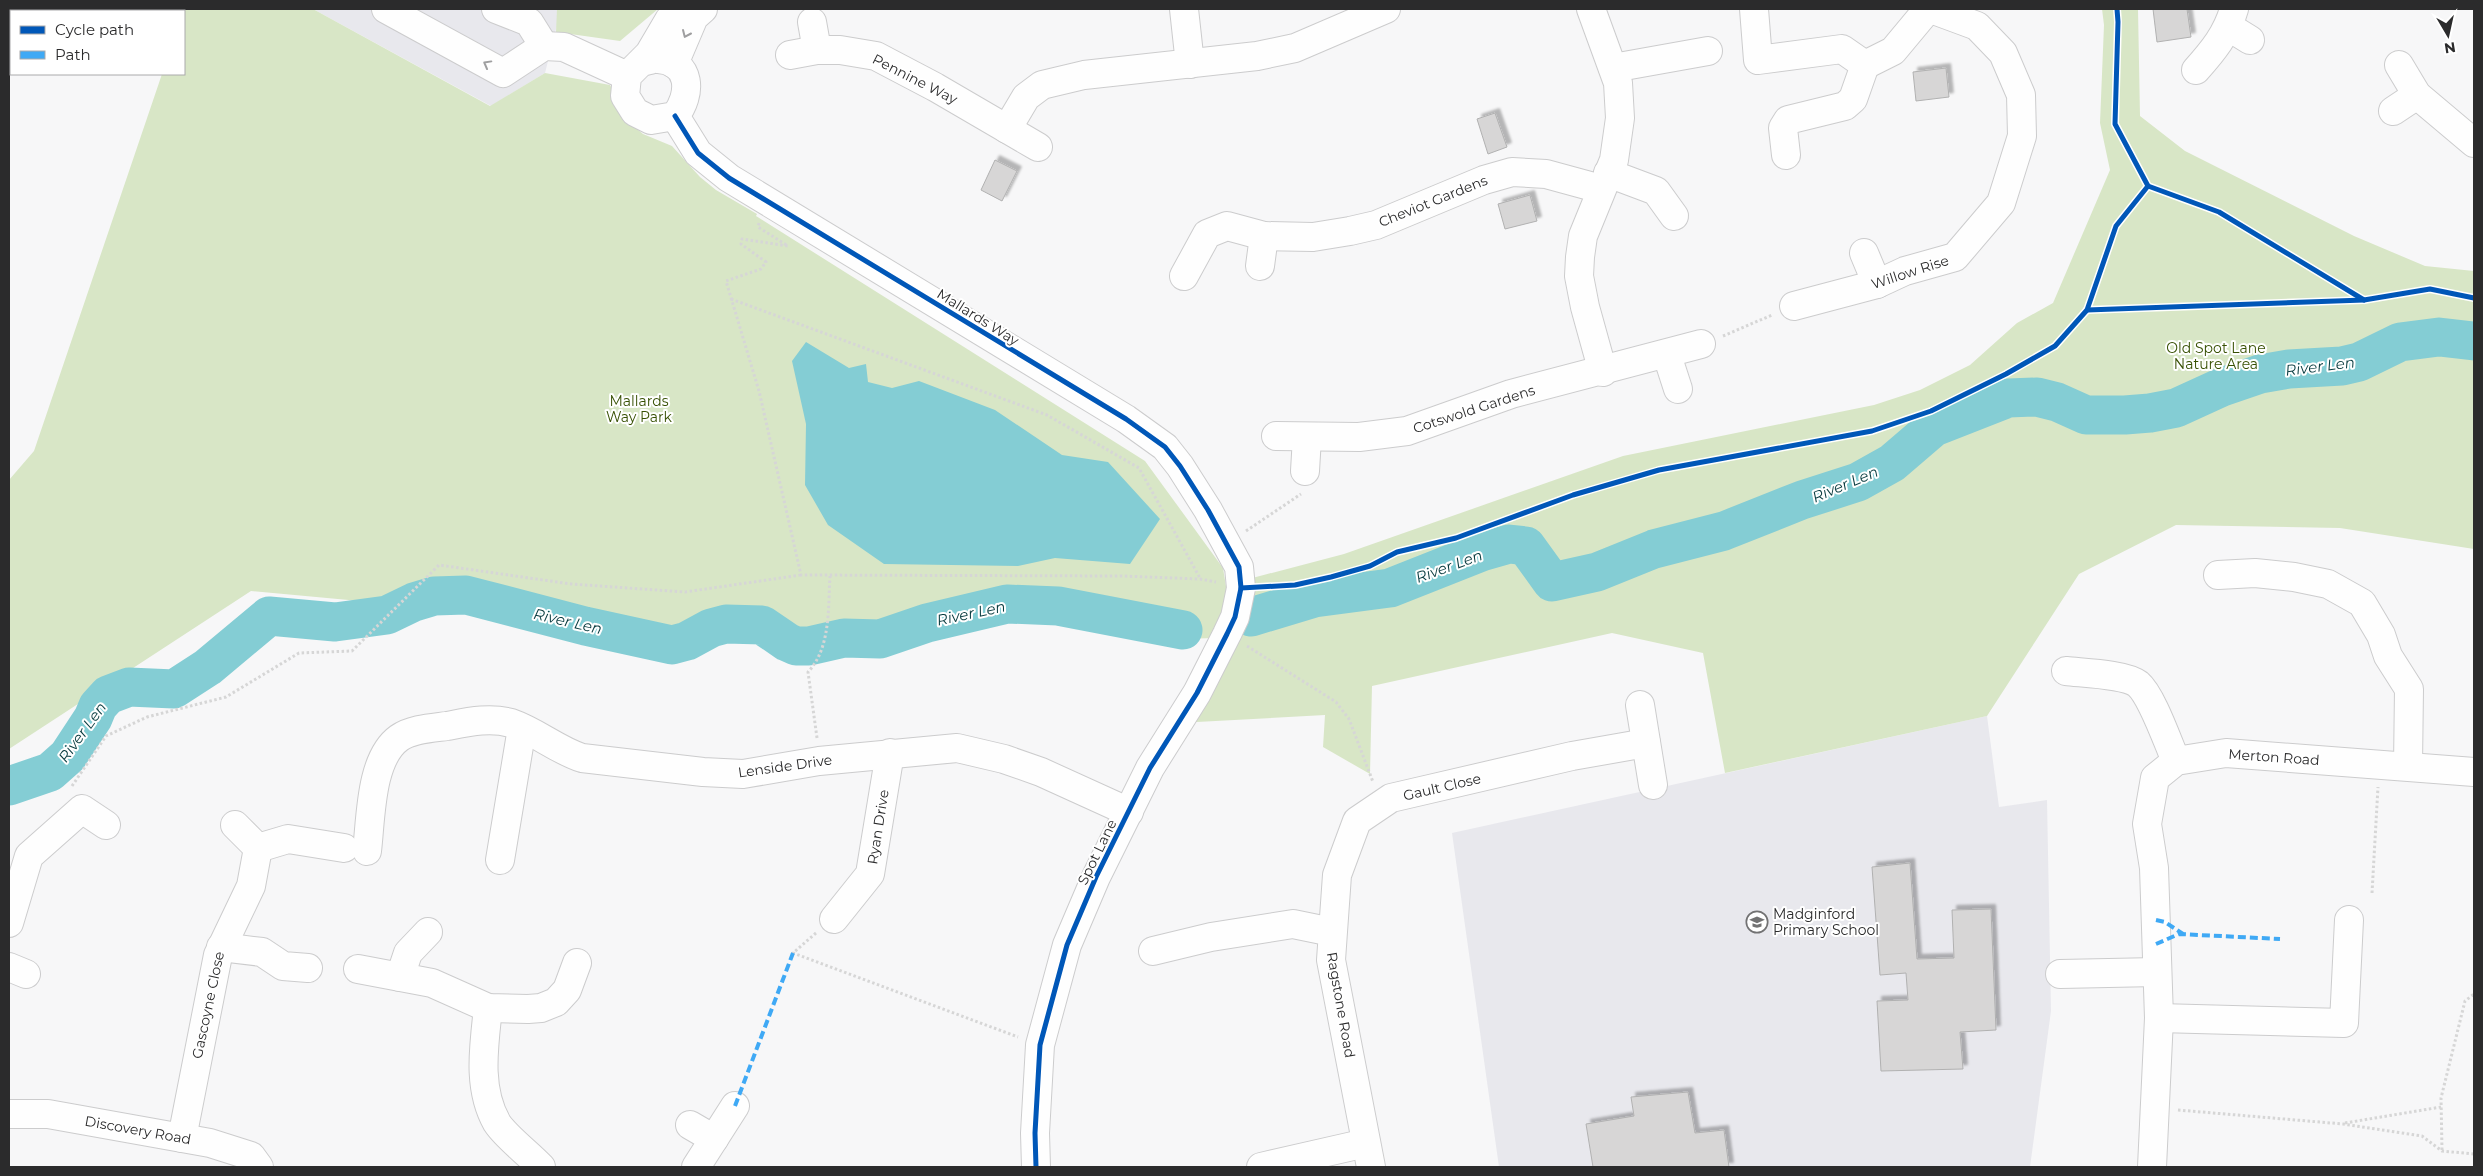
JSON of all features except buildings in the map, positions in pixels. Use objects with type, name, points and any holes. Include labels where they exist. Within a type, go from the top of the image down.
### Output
[{"type":"street","points":[[386,9],[503,72],[544,46],[564,47],[635,69],[658,58],[674,64],[684,74],[688,83],[683,106],[675,116],[652,120],[635,112],[625,96],[635,69],[669,20],[679,9]]},
{"type":"street","points":[[496,9],[529,22],[544,46]]},
{"type":"street","points":[[674,64],[694,17],[702,9]]},
{"type":"street","points":[[1184,9],[1190,64]]},
{"type":"street","points":[[1007,129],[1026,96],[1042,85],[1084,75],[1257,56],[1295,48],[1386,9]]},
{"type":"street","points":[[1591,9],[1618,83],[1620,118],[1614,160],[1583,236],[1579,276],[1603,372]]},
{"type":"street","points":[[1754,9],[1758,60],[1842,49],[1865,65]]},
{"type":"street","points":[[1786,155],[1783,128],[1788,120],[1845,106],[1853,99],[1865,65],[1894,51],[1930,9]]},
{"type":"street","name":"Willow Rise","points":[[1794,306],[1877,284],[1905,271],[1955,258],[2001,204],[2022,136],[2021,95],[2003,53],[1977,26],[1930,9]]},
{"type":"street","points":[[812,22],[817,50]]},
{"type":"street","points":[[2196,70],[2238,25]]},
{"type":"street","name":"Pennine Way","points":[[790,55],[817,50],[840,50],[876,56],[1038,147]]},
{"type":"street","points":[[1613,68],[1708,51]]},
{"type":"street","points":[[2399,65],[2417,95],[2474,143]]},
{"type":"street","points":[[2393,111],[2417,95]]},
{"type":"street","name":"Mallards Way","points":[[675,116],[698,153],[729,178],[1126,419],[1165,447],[1204,502],[1236,566]]},
{"type":"street","name":"Cheviot Gardens","points":[[1184,276],[1207,234],[1227,226],[1264,236],[1313,237],[1350,232],[1376,225],[1484,180],[1512,172],[1604,181],[1656,191],[1674,216]]},
{"type":"street","points":[[1260,266],[1264,236]]},
{"type":"street","points":[[1864,253],[1877,284]]},
{"type":"street","name":"Cotswold Gardens","points":[[1276,436],[1359,437],[1407,430],[1511,394],[1603,372],[1702,344]]},
{"type":"street","points":[[1667,355],[1678,389]]},
{"type":"street","points":[[1306,437],[1306,480]]},
{"type":"street","name":"Spot Lane","points":[[1036,1167],[1040,1045],[1067,945],[1096,877],[1150,768],[1197,692],[1235,617],[1236,566]]},
{"type":"street","points":[[2218,575],[2254,573],[2294,577],[2328,584],[2362,603],[2381,636],[2388,656],[2409,689],[2408,766]]},
{"type":"street","points":[[2066,671],[2123,678],[2138,684],[2151,704],[2176,761]]},
{"type":"street","points":[[1640,705],[1653,785]]},
{"type":"street","name":"Lenside Drive","points":[[258,848],[288,839],[355,849],[375,780],[387,752],[399,738],[409,732],[476,720],[497,721],[522,728],[565,753],[582,758],[704,772],[743,774],[819,761],[957,748],[1004,759],[1041,772],[1129,812]]},
{"type":"street","points":[[500,860],[522,728]]},
{"type":"street","name":"Gault Close","points":[[1332,932],[1337,875],[1357,821],[1391,798],[1572,756],[1646,743]]},
{"type":"street","name":"Ryan Drive","points":[[834,919],[870,874],[890,753]]},
{"type":"street","name":"Merton Road","points":[[2152,1167],[2159,1018],[2154,868],[2147,824],[2155,778],[2176,761],[2226,753],[2474,772]]},
{"type":"street","points":[[9,923],[29,856],[82,809],[106,825]]},
{"type":"street","points":[[235,825],[258,848]]},
{"type":"street","name":"Gascoyne Close","points":[[182,1138],[207,1005],[221,947],[250,886],[258,848]]},
{"type":"street","points":[[2159,1018],[2344,1022],[2350,920]]},
{"type":"street","name":"Ragstone Road","points":[[1153,951],[1211,937],[1293,924],[1332,932],[1330,960],[1368,1155]]},
{"type":"street","points":[[400,978],[408,953],[428,932]]},
{"type":"street","points":[[221,947],[256,951],[270,956],[283,966],[308,968]]},
{"type":"street","points":[[358,969],[432,983],[488,1008],[528,1009],[541,1008],[556,1002],[567,990],[577,963]]},
{"type":"street","points":[[2060,974],[2157,972]]},
{"type":"street","points":[[488,1008],[484,1083],[488,1101],[498,1124],[541,1167]]},
{"type":"street","points":[[696,1167],[735,1106]]},
{"type":"street","name":"Discovery Road","points":[[9,1114],[48,1114],[210,1143],[250,1156],[259,1167]]},
{"type":"street","points":[[690,1126],[714,1139]]},
{"type":"street","points":[[1261,1167],[1368,1155]]},
{"type":"path","points":[[768,202],[758,227],[788,246],[742,239],[741,244],[766,262],[761,269],[726,282],[759,391],[801,575]]},
{"type":"path","points":[[731,299],[1047,415],[1139,468],[1200,579]]},
{"type":"path","points":[[1702,344],[1794,306]]},
{"type":"path","points":[[66,794],[106,736],[147,717],[226,697],[299,654],[352,651],[439,565],[571,584],[685,592],[801,575],[998,575],[1200,579],[1236,566],[1306,480]]},
{"type":"path","points":[[819,761],[808,672],[816,664],[827,630],[830,576]]},
{"type":"path","points":[[1227,634],[1336,702],[1349,719],[1381,805]]},
{"type":"path","points":[[2372,893],[2379,764]]},
{"type":"path","points":[[834,919],[793,953],[1040,1045]]},
{"type":"path","points":[[2442,1151],[2441,1098],[2465,1001],[2474,994]]},
{"type":"path","points":[[2343,1124],[2441,1107]]},
{"type":"path","points":[[2156,1108],[2343,1124],[2422,1136],[2442,1151],[2474,1154]]},
{"type":"shaded area","points":[[313,9],[561,9],[545,73],[491,106]]},
{"type":"shaded area","name":"Madginford Primary School","points":[[1987,716],[1999,807],[2047,800],[2051,1011],[2030,1167],[1499,1167],[1452,833]]},
{"type":"green space","points":[[313,9],[490,106],[545,73],[610,85],[631,124],[643,134],[672,146],[700,177],[716,190],[757,214],[756,216],[1145,461],[1223,568],[1229,605],[1241,581],[1344,554],[1623,456],[1874,405],[1920,390],[1970,365],[2017,323],[2053,303],[2110,170],[2100,123],[2104,25],[2102,9],[2138,9],[2140,116],[2185,151],[2354,236],[2425,266],[2474,271],[2474,549],[2340,528],[2176,525],[2079,574],[1987,716],[1725,773],[1703,653],[1612,633],[1372,686],[1370,774],[1323,747],[1325,715],[1178,723],[1215,638],[1181,639],[1086,620],[1032,613],[995,617],[904,641],[810,659],[780,639],[754,631],[730,633],[673,648],[467,599],[446,599],[428,602],[410,608],[391,618],[381,603],[251,591],[9,749],[9,480],[34,451],[162,75],[185,75],[185,10],[170,10]]},
{"type":"green space","points":[[557,9],[658,9],[620,41],[556,32]]},
{"type":"water","points":[[806,342],[849,368],[866,364],[868,382],[892,388],[919,381],[995,410],[1062,455],[1108,462],[1160,519],[1130,564],[1055,558],[1018,566],[884,564],[828,525],[805,485],[806,424],[792,361]]},
{"type":"waterway","name":"River Len","points":[[1251,617],[1314,598],[1390,588],[1481,552],[1509,544],[1526,546],[1552,582],[1597,572],[1654,549],[1724,531],[1802,500],[1858,482],[1892,463],[1934,427],[2008,398],[2037,397],[2057,402],[2086,415],[2150,413],[2176,408],[2222,387],[2260,374],[2289,369],[2342,366],[2359,362],[2400,342],[2439,337],[2474,341]]},
{"type":"waterway","name":"River Len","points":[[9,786],[50,772],[68,756],[93,718],[98,706],[108,695],[129,687],[174,689],[208,667],[269,616],[335,622],[387,615],[414,602],[434,596],[466,595],[585,626],[672,645],[687,641],[711,628],[726,624],[762,625],[796,646],[809,646],[844,638],[880,639],[927,623],[1007,604],[1058,606],[1183,630]]},
{"type":"marked path","points":[[2156,920],[2165,922],[2183,934]]},
{"type":"marked path","points":[[2156,944],[2179,934],[2280,939]]},
{"type":"marked path","points":[[735,1106],[793,953]]},
{"type":"cycle path","points":[[2117,9],[2115,124],[2148,186],[2219,212],[2364,300]]},
{"type":"cycle path","points":[[675,116],[698,153],[729,178],[1126,419],[1165,447],[1180,466],[1208,510],[1239,567],[1241,588],[1235,617],[1197,693],[1150,768],[1096,877],[1067,945],[1040,1045],[1035,1133],[1036,1167]]},
{"type":"cycle path","points":[[1241,588],[1295,585],[1331,577],[1370,566],[1397,552],[1456,538],[1573,495],[1659,470],[1872,431],[1931,411],[2006,374],[2055,346],[2087,310],[2116,226],[2148,186]]},
{"type":"cycle path","points":[[2087,310],[2364,300],[2430,289],[2474,298]]},
{"type":"place","name":"Madginford Primary School","points":[[1757,922]]},
{"type":"park label","name":"Old Spot Lane Nature Area","points":[[2216,356]]},
{"type":"park label","name":"Mallards Way Park","points":[[639,410]]}]
